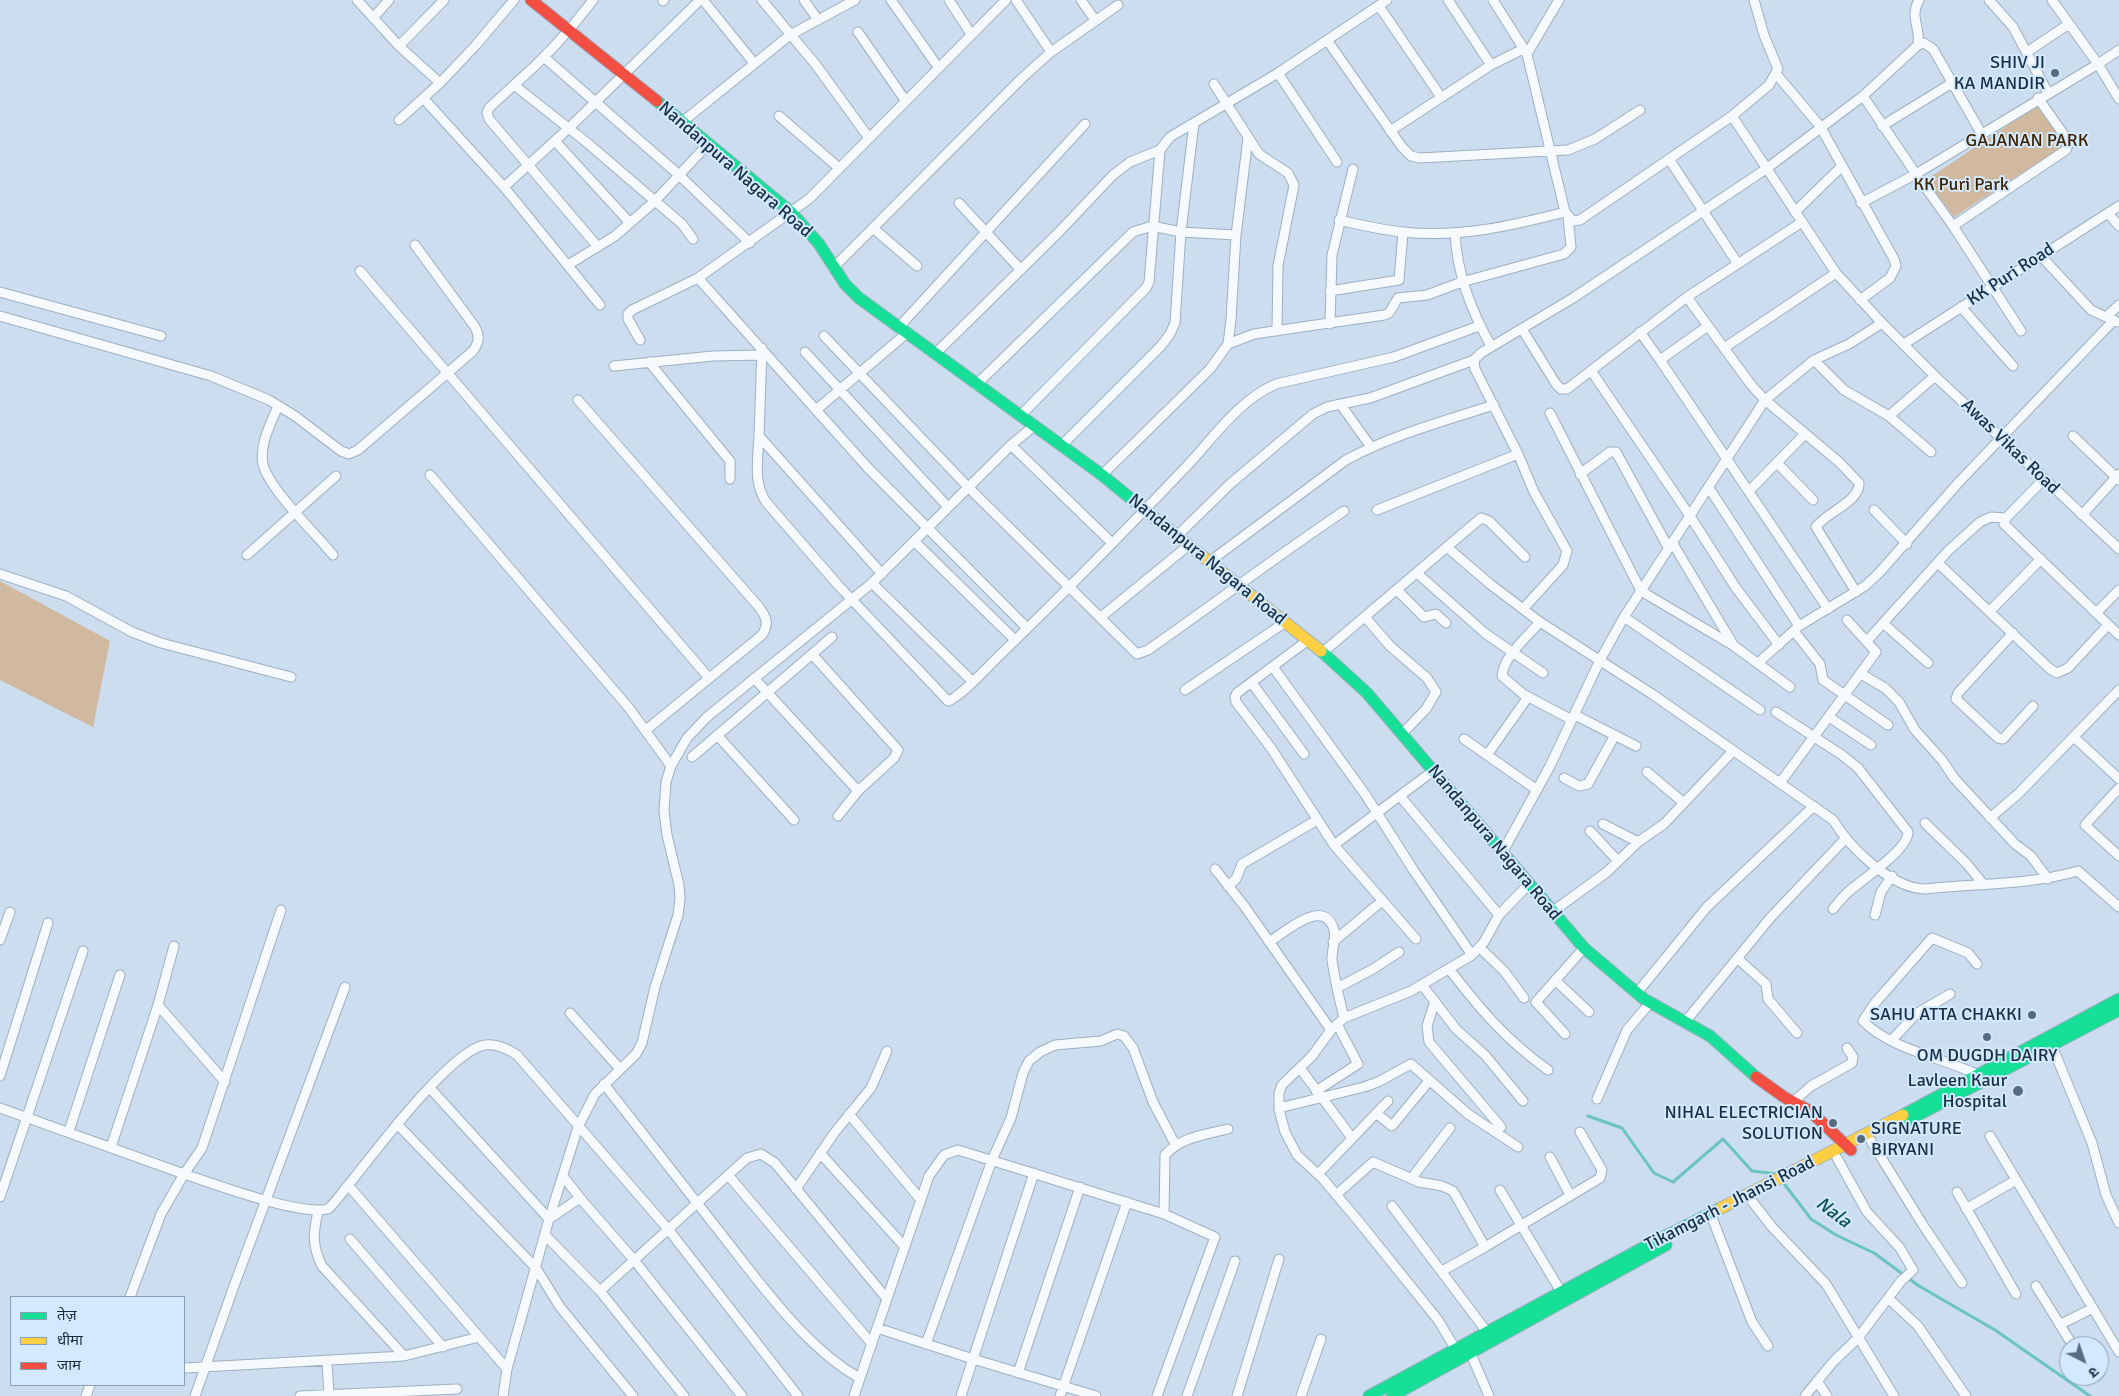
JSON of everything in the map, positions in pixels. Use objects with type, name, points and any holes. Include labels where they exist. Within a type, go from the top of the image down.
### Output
[{"type":"street","points":[[357,0],[399,46],[440,83]]},
{"type":"street","points":[[373,18],[389,0]]},
{"type":"street","points":[[399,46],[444,0]]},
{"type":"street","points":[[399,120],[440,83],[476,45],[514,0]]},
{"type":"street","name":"Nandanpura Nagara Road","points":[[531,0],[625,74],[792,214],[820,244],[833,268],[859,298],[1102,475],[1322,653],[1367,693],[1584,948],[1650,1003],[1710,1036],[1745,1068],[1810,1111],[1848,1148]]},
{"type":"street","points":[[593,0],[570,31],[545,58],[489,108],[487,113],[489,119],[598,247]]},
{"type":"street","points":[[504,187],[569,128],[701,0],[754,63]]},
{"type":"street","points":[[762,0],[816,65],[869,138]]},
{"type":"street","points":[[804,0],[818,20]]},
{"type":"street","points":[[681,122],[790,35],[855,0]]},
{"type":"street","points":[[891,0],[938,67]]},
{"type":"street","points":[[949,0],[971,34]]},
{"type":"street","points":[[640,340],[628,319],[628,314],[698,278],[792,214],[1006,0]]},
{"type":"street","points":[[1016,0],[1051,52]]},
{"type":"street","points":[[1081,0],[1095,20]]},
{"type":"street","points":[[936,354],[1113,175],[1130,162],[1160,150],[1170,137],[1278,73],[1387,0]]},
{"type":"street","points":[[1448,0],[1491,64]]},
{"type":"street","points":[[1102,475],[1210,369],[1228,344],[1241,337],[1384,316],[1389,313],[1398,298],[1427,295],[1462,282],[1564,254],[1568,251],[1572,243],[1566,215],[1548,152],[1525,52],[1492,0]]},
{"type":"street","points":[[1390,131],[1491,64],[1525,52],[1560,0]]},
{"type":"street","points":[[1566,215],[1573,221],[1580,220],[1732,116],[1769,86],[1778,69],[1764,35],[1754,0]]},
{"type":"street","points":[[1918,45],[1919,35],[1914,13],[1919,0]]},
{"type":"street","points":[[1989,0],[2013,27],[2048,93]]},
{"type":"street","points":[[2052,0],[2098,64],[2119,99]]},
{"type":"street","points":[[833,268],[1022,78],[1051,52],[1118,5]]},
{"type":"street","points":[[1379,6],[1441,97]]},
{"type":"street","points":[[2027,52],[2069,24]]},
{"type":"street","points":[[858,32],[905,100]]},
{"type":"street","points":[[1327,40],[1390,131],[1410,156],[1420,158],[1568,150],[1582,146],[1640,110]]},
{"type":"street","points":[[1177,536],[1230,484],[1313,414],[1327,407],[1362,400],[1474,360],[1491,346],[1522,329],[1627,263],[1766,168],[1820,126],[1863,96],[1918,45],[1924,43],[1933,49],[1981,133]]},
{"type":"street","points":[[1861,203],[1916,174],[2119,50]]},
{"type":"street","points":[[545,58],[596,100],[679,175],[750,243]]},
{"type":"street","points":[[1278,73],[1337,162]]},
{"type":"street","points":[[1777,74],[1820,126],[1896,266],[1890,278],[1860,300]]},
{"type":"street","points":[[1882,126],[1952,83]]},
{"type":"street","points":[[1214,84],[1248,138],[1267,162],[1288,174],[1294,185],[1278,266],[1277,331]]},
{"type":"street","points":[[514,85],[569,128],[682,224],[693,238]]},
{"type":"street","points":[[1863,96],[2021,331]]},
{"type":"street","points":[[1952,226],[2066,150],[2069,144],[2067,139],[2038,98]]},
{"type":"street","points":[[424,99],[504,187],[600,305]]},
{"type":"street","points":[[779,116],[839,168]]},
{"type":"street","name":"Awas Vikas Road","points":[[1732,116],[1836,273],[1860,300],[1935,376],[2119,549]]},
{"type":"street","points":[[1062,445],[1170,334],[1175,323],[1181,232],[1194,122]]},
{"type":"street","points":[[816,410],[859,375],[903,330],[986,233],[1085,124]]},
{"type":"street","points":[[1228,344],[1232,320],[1236,235],[1248,138]]},
{"type":"street","points":[[555,141],[630,223]]},
{"type":"street","points":[[568,265],[598,247],[630,223],[655,201],[708,144]]},
{"type":"street","points":[[1020,416],[1142,295],[1149,282],[1152,226],[1160,150]]},
{"type":"street","points":[[1669,159],[1738,264]]},
{"type":"street","points":[[1795,212],[1841,167]]},
{"type":"street","points":[[1330,324],[1332,255],[1352,169]]},
{"type":"street","points":[[959,203],[1021,270]]},
{"type":"street","name":"KK Puri Road","points":[[1904,344],[2119,206]]},
{"type":"street","points":[[2108,213],[2119,226]]},
{"type":"street","points":[[1339,220],[1403,232],[1455,234],[1512,226],[1566,215]]},
{"type":"street","points":[[1522,329],[1556,384],[1561,389],[1567,390],[1687,297],[1802,222]]},
{"type":"street","points":[[976,385],[1127,236],[1140,228],[1152,226],[1181,232],[1236,235]]},
{"type":"street","points":[[873,228],[917,266]]},
{"type":"street","points":[[1330,291],[1398,280],[1403,232]]},
{"type":"street","points":[[1455,234],[1462,282],[1479,326],[1491,346]]},
{"type":"street","points":[[0,316],[210,376],[278,406],[341,451],[349,454],[358,450],[473,351],[479,342],[479,334],[415,245]]},
{"type":"street","points":[[2041,256],[2091,310],[2113,320]]},
{"type":"street","points":[[360,271],[709,678]]},
{"type":"street","points":[[1724,348],[1836,273]]},
{"type":"street","points":[[698,278],[761,351],[927,529],[1027,628]]},
{"type":"street","points":[[0,292],[160,336]]},
{"type":"street","points":[[1687,297],[1746,379],[1765,400],[1859,482],[1857,490],[1844,505],[1816,527],[1821,539],[1856,592]]},
{"type":"street","points":[[1758,663],[1797,629],[1856,592],[1880,574],[2001,438],[2113,320],[2119,305]]},
{"type":"street","points":[[1961,307],[2013,366]]},
{"type":"street","points":[[1502,853],[1537,790],[1574,718],[1600,660],[1624,617],[1765,400],[1814,360],[1849,344],[1882,324]]},
{"type":"street","points":[[761,351],[758,490],[766,502],[853,600],[945,699],[953,699],[1070,586],[1241,406],[1258,392],[1276,384],[1394,357],[1479,326]]},
{"type":"street","points":[[1660,360],[1708,326]]},
{"type":"street","points":[[1640,332],[1727,457],[1828,609]]},
{"type":"street","points":[[824,336],[859,375],[968,487],[1070,586],[1132,651],[1142,653],[1239,587],[1261,567],[1344,511]]},
{"type":"street","points":[[614,366],[761,351]]},
{"type":"street","points":[[805,352],[948,507]]},
{"type":"street","points":[[1474,360],[1475,369],[1518,454],[1534,492],[1568,551],[1563,565],[1523,609]]},
{"type":"street","points":[[1814,360],[1836,385],[1889,416],[1931,452]]},
{"type":"street","points":[[649,362],[730,461],[730,480]]},
{"type":"street","points":[[1592,372],[1690,516],[1736,588],[1779,644]]},
{"type":"street","points":[[1889,416],[1935,376]]},
{"type":"street","points":[[578,400],[765,615],[767,628],[762,635],[646,730]]},
{"type":"street","points":[[1341,405],[1370,447]]},
{"type":"street","points":[[1209,562],[1330,472],[1370,447],[1494,405]]},
{"type":"street","points":[[278,406],[263,447],[263,464],[270,481],[334,555]]},
{"type":"street","points":[[1550,413],[1641,591],[1734,646],[1790,687]]},
{"type":"street","points":[[503,1396],[507,1369],[549,1219],[578,1127],[588,1105],[604,1084],[636,1054],[642,1043],[654,987],[678,915],[678,881],[667,835],[664,811],[666,782],[670,766],[687,738],[707,717],[853,600],[915,542],[1011,445],[1034,426]]},
{"type":"street","points":[[1749,491],[1805,434]]},
{"type":"street","points":[[759,436],[882,574]]},
{"type":"street","points":[[2073,436],[2118,477],[2082,516]]},
{"type":"street","points":[[1011,445],[1112,543]]},
{"type":"street","points":[[1580,474],[1610,452],[1616,452],[1670,544],[1734,646]]},
{"type":"street","points":[[1377,510],[1518,454]]},
{"type":"street","points":[[1777,463],[1813,500]]},
{"type":"street","points":[[430,475],[646,730],[670,766]]},
{"type":"street","points":[[247,555],[336,476]]},
{"type":"street","points":[[2044,479],[2006,518],[2004,524],[2119,635]]},
{"type":"street","points":[[1709,488],[1820,664],[1823,680],[1888,725]]},
{"type":"street","points":[[1874,510],[1906,544]]},
{"type":"street","points":[[1866,641],[1962,538],[1985,519],[1991,517],[2006,518]]},
{"type":"street","points":[[1322,653],[1418,574],[1476,521],[1484,518],[1525,557]]},
{"type":"street","points":[[915,542],[1015,640]]},
{"type":"street","points":[[1101,617],[1189,546]]},
{"type":"street","points":[[1448,548],[1540,622],[1600,660],[1814,806],[1833,820],[1846,838],[1879,869],[1912,888],[1984,885],[2048,879],[2078,870],[2119,907]]},
{"type":"street","points":[[1990,611],[2041,559]]},
{"type":"street","points":[[1938,563],[2050,669],[2057,673],[2068,668],[2108,625]]},
{"type":"street","points":[[0,574],[66,596],[132,632],[162,644],[291,677]]},
{"type":"street","points":[[1418,574],[1486,634],[1543,673]]},
{"type":"street","points":[[872,583],[972,681]]},
{"type":"street","points":[[2096,613],[2119,590]]},
{"type":"street","points":[[1398,591],[1424,617],[1436,614],[1446,623]]},
{"type":"street","points":[[1624,617],[1760,710]]},
{"type":"street","points":[[1366,618],[1390,646],[1427,678],[1436,692],[1426,710],[1402,734]]},
{"type":"street","points":[[1780,783],[1813,736],[1846,696],[1876,652],[1847,620]]},
{"type":"street","points":[[1540,622],[1503,669],[1503,678],[1528,697],[1636,746]]},
{"type":"street","points":[[1185,690],[1284,623]]},
{"type":"street","points":[[1883,623],[1928,663]]},
{"type":"street","points":[[2013,634],[1958,693],[1956,699],[1998,738],[2003,739],[2033,706]]},
{"type":"street","points":[[692,757],[832,637]]},
{"type":"street","points":[[1307,641],[1237,693],[1235,697],[1236,702],[1271,748],[1334,845],[1416,939]]},
{"type":"street","points":[[812,654],[898,750],[894,758],[858,790],[838,816]]},
{"type":"street","points":[[1273,667],[1378,812],[1414,871],[1472,955]]},
{"type":"street","points":[[1861,674],[1885,688],[1899,702],[1915,730],[1942,760],[1954,778],[2015,844],[2031,856],[2048,879]]},
{"type":"street","points":[[754,678],[858,790]]},
{"type":"street","points":[[1252,682],[1304,754]]},
{"type":"street","points":[[1990,818],[2018,794],[2119,690]]},
{"type":"street","points":[[1487,755],[1528,697]]},
{"type":"street","points":[[1776,712],[1858,768],[1908,832],[1905,842],[1879,869],[1855,886],[1833,909]]},
{"type":"street","points":[[1829,717],[1872,745]]},
{"type":"street","points":[[718,735],[794,820]]},
{"type":"street","points":[[1564,778],[1579,786],[1588,784],[1615,735]]},
{"type":"street","points":[[2074,738],[2119,779]]},
{"type":"street","points":[[1464,739],[1537,790]]},
{"type":"street","points":[[1552,912],[1618,861],[1638,842],[1664,824],[1733,751]]},
{"type":"street","points":[[1334,845],[1433,771]]},
{"type":"street","points":[[1648,772],[1684,804]]},
{"type":"street","points":[[2119,788],[2085,825],[2119,856]]},
{"type":"street","points":[[1400,796],[1498,915]]},
{"type":"street","points":[[1637,993],[1707,907],[1814,806]]},
{"type":"street","points":[[1228,886],[1236,879],[1242,864],[1317,820]]},
{"type":"street","points":[[1925,822],[1967,864],[1984,885]]},
{"type":"street","points":[[1603,824],[1638,842]]},
{"type":"street","points":[[1590,831],[1618,861]]},
{"type":"street","points":[[1685,1022],[1786,899],[1846,838]]},
{"type":"street","points":[[1215,869],[1270,942],[1337,1024],[1358,1064],[1319,1094]]},
{"type":"street","points":[[1875,915],[1881,892],[1892,876]]},
{"type":"street","points":[[1489,1396],[1466,1357],[1456,1349],[1438,1320],[1336,1194],[1297,1155],[1285,1132],[1279,1108],[1279,1093],[1282,1085],[1300,1068],[1337,1024],[1422,985],[1472,955],[1491,931],[1498,915],[1529,884]]},
{"type":"street","points":[[1333,942],[1382,901]]},
{"type":"street","points":[[130,1296],[158,1221],[184,1174],[202,1148],[281,910]]},
{"type":"street","points":[[0,940],[10,912]]},
{"type":"street","points":[[1270,942],[1309,917],[1322,915],[1327,918],[1334,927],[1332,960],[1337,988],[1337,1024]]},
{"type":"street","points":[[0,1076],[48,923]]},
{"type":"street","points":[[1976,1074],[1952,1062],[1881,1036],[1863,1021],[1875,1003],[1932,938],[1968,954],[1977,964]]},
{"type":"street","points":[[111,1147],[158,1005],[174,946]]},
{"type":"street","points":[[1479,947],[1504,971],[1524,998]]},
{"type":"street","points":[[1565,1034],[1536,1005],[1538,998],[1584,948]]},
{"type":"street","points":[[0,1197],[83,951]]},
{"type":"street","points":[[1337,988],[1373,969],[1399,952]]},
{"type":"street","points":[[1737,958],[1766,984],[1768,1000],[1797,1033]]},
{"type":"street","points":[[1449,969],[1501,1033],[1522,1052],[1548,1070]]},
{"type":"street","points":[[68,1131],[120,975]]},
{"type":"street","points":[[1555,980],[1590,1012]]},
{"type":"street","points":[[1422,985],[1456,1029],[1485,1055],[1523,1101]]},
{"type":"street","points":[[195,1396],[345,987]]},
{"type":"street","points":[[1892,1040],[1916,1014],[1950,994]]},
{"type":"street","name":"Tikamgarh - Jhansi Road","points":[[1792,1175],[1848,1148],[1962,1087],[1976,1074],[2119,999]]},
{"type":"street","points":[[1435,1001],[1427,1026],[1429,1042],[1501,1127]]},
{"type":"street","points":[[1597,1099],[1624,1035],[1650,1003]]},
{"type":"street","points":[[158,1005],[225,1082]]},
{"type":"street","points":[[1392,1396],[1466,1357],[1564,1296],[1714,1220],[1751,1200],[1770,1186],[1792,1175],[1837,1158],[1848,1148],[1871,1140],[1962,1087],[2052,1046],[2119,1010]]},
{"type":"street","points":[[570,1013],[620,1069]]},
{"type":"street","points":[[926,1344],[992,1160],[1011,1118],[1023,1073],[1029,1061],[1040,1052],[1055,1045],[1071,1042],[1096,1042],[1117,1034],[1124,1036],[1133,1048],[1153,1102],[1175,1144]]},
{"type":"street","points":[[0,1108],[184,1174],[266,1200],[318,1212],[328,1210],[398,1125],[456,1061],[473,1049],[486,1044],[505,1047],[517,1055],[668,1229],[798,1396]]},
{"type":"street","points":[[2052,1046],[2092,1143],[2106,1195],[2119,1223]]},
{"type":"street","points":[[1794,1102],[1811,1086],[1852,1063],[1854,1059],[1847,1048]]},
{"type":"street","points":[[796,1189],[820,1153],[871,1088],[887,1051]]},
{"type":"street","points":[[1279,1108],[1319,1094],[1378,1082],[1409,1064],[1468,1114],[1518,1147]]},
{"type":"street","points":[[1300,1068],[1352,1138]]},
{"type":"street","points":[[1376,1113],[1392,1126],[1429,1080]]},
{"type":"street","points":[[604,1084],[756,1278],[794,1322],[826,1355],[845,1370],[860,1378]]},
{"type":"street","points":[[430,1088],[549,1219]]},
{"type":"street","points":[[1318,1174],[1388,1101]]},
{"type":"street","points":[[849,1114],[921,1200]]},
{"type":"street","points":[[398,1125],[536,1268],[560,1307],[633,1396]]},
{"type":"street","points":[[1411,1179],[1450,1128]]},
{"type":"street","points":[[1164,1214],[1164,1155],[1175,1144],[1228,1129]]},
{"type":"street","points":[[1442,1271],[1597,1181],[1603,1174],[1580,1132]]},
{"type":"street","points":[[1990,1136],[2119,1352]]},
{"type":"street","points":[[1871,1140],[1923,1225],[1962,1283]]},
{"type":"street","points":[[854,1396],[929,1176],[944,1155],[958,1150],[1164,1214],[1215,1236],[1157,1396]]},
{"type":"street","points":[[820,1153],[904,1246]]},
{"type":"street","points":[[600,1291],[747,1158],[761,1154],[775,1163],[888,1298]]},
{"type":"street","points":[[1550,1157],[1570,1195]]},
{"type":"street","points":[[1805,1396],[1833,1362],[1858,1338],[1901,1281],[1913,1270],[1900,1248],[1866,1212],[1837,1158]]},
{"type":"street","points":[[1336,1194],[1373,1162],[1411,1179],[1453,1191],[1485,1247]]},
{"type":"street","points":[[961,1396],[1034,1173]]},
{"type":"street","points":[[728,1175],[872,1344]]},
{"type":"street","points":[[563,1176],[634,1260],[742,1396]]},
{"type":"street","points":[[1966,1209],[2016,1180]]},
{"type":"street","points":[[348,1185],[507,1369]]},
{"type":"street","name":"Tikamgarh - Jhansi Road","points":[[1369,1396],[1487,1332],[1564,1296],[1770,1186]]},
{"type":"street","points":[[1018,1373],[1080,1187]]},
{"type":"street","points":[[1500,1190],[1564,1296]]},
{"type":"street","points":[[1957,1192],[2016,1294]]},
{"type":"street","points":[[549,1219],[580,1198]]},
{"type":"street","points":[[1751,1200],[1772,1227],[1826,1284],[1894,1396]]},
{"type":"street","points":[[1060,1396],[1127,1202]]},
{"type":"street","points":[[1392,1206],[1487,1332]]},
{"type":"street","points":[[318,1212],[313,1233],[314,1249],[322,1266],[404,1356]]},
{"type":"street","points":[[1714,1220],[1752,1322],[1768,1346]]},
{"type":"street","points":[[545,1235],[600,1291],[684,1396]]},
{"type":"street","points":[[350,1239],[443,1347]]},
{"type":"street","points":[[1237,1396],[1279,1259]]},
{"type":"street","points":[[1188,1396],[1235,1261]]},
{"type":"street","points":[[2036,1286],[2068,1336]]},
{"type":"street","points":[[1888,1298],[1918,1326],[1966,1396]]},
{"type":"street","points":[[2061,1324],[2093,1308]]},
{"type":"street","points":[[877,1328],[1096,1396]]},
{"type":"street","points":[[185,1368],[327,1362],[404,1356],[479,1337]]},
{"type":"street","points":[[1301,1396],[1321,1339]]},
{"type":"street","points":[[327,1362],[329,1395]]},
{"type":"street","points":[[1817,1381],[1827,1396]]},
{"type":"street","points":[[300,1396],[456,1389]]},
{"type":"green space","name":"KK Puri Park","points":[[2041,103],[2065,145],[1954,217],[1926,180]]},
{"type":"green space","points":[[0,581],[110,641],[93,727],[0,680]]},
{"type":"waterway","name":"Nala","points":[[1588,1116],[1622,1128],[1654,1173],[1673,1182],[1723,1139],[1752,1171],[1777,1174]]},
{"type":"waterway","name":"Nala","points":[[1782,1181],[1811,1219],[1836,1235],[1874,1253],[1919,1286],[1995,1330],[2090,1396]]},
{"type":"traffic: fast","points":[[657,101],[792,213],[819,244],[845,284],[859,298],[1102,475],[1141,507]]},
{"type":"traffic: fast","points":[[1321,651],[1367,693],[1584,948],[1644,999],[1710,1036],[1756,1077]]},
{"type":"traffic: fast","points":[[1903,1115],[2119,999]]},
{"type":"traffic: fast","points":[[1899,1125],[2119,1010]]},
{"type":"traffic: fast","points":[[1369,1396],[1648,1245],[1721,1208]]},
{"type":"traffic: fast","points":[[1392,1396],[1666,1245]]},
{"type":"traffic: slow","points":[[1141,507],[1321,651]]},
{"type":"traffic: slow","points":[[1721,1208],[1903,1115]]},
{"type":"traffic: jam","points":[[531,0],[657,101]]},
{"type":"traffic: jam","points":[[1756,1077],[1784,1097],[1810,1111],[1851,1150]]},
{"type":"place","name":"SHIV JI KA MANDIR","points":[[2055,73]]},
{"type":"place","name":"SAHU ATTA CHAKKI","points":[[2032,1015]]},
{"type":"place","name":"OM DUGDH DAIRY","points":[[1987,1037]]},
{"type":"place","name":"Lavleen Kaur Hospital","points":[[2018,1091]]},
{"type":"place","name":"NIHAL ELECTRICIAN SOLUTION","points":[[1833,1123]]},
{"type":"place","name":"SIGNATURE BIRYANI","points":[[1861,1139]]},
{"type":"park label","name":"GAJANAN PARK","points":[[2027,141]]}]
